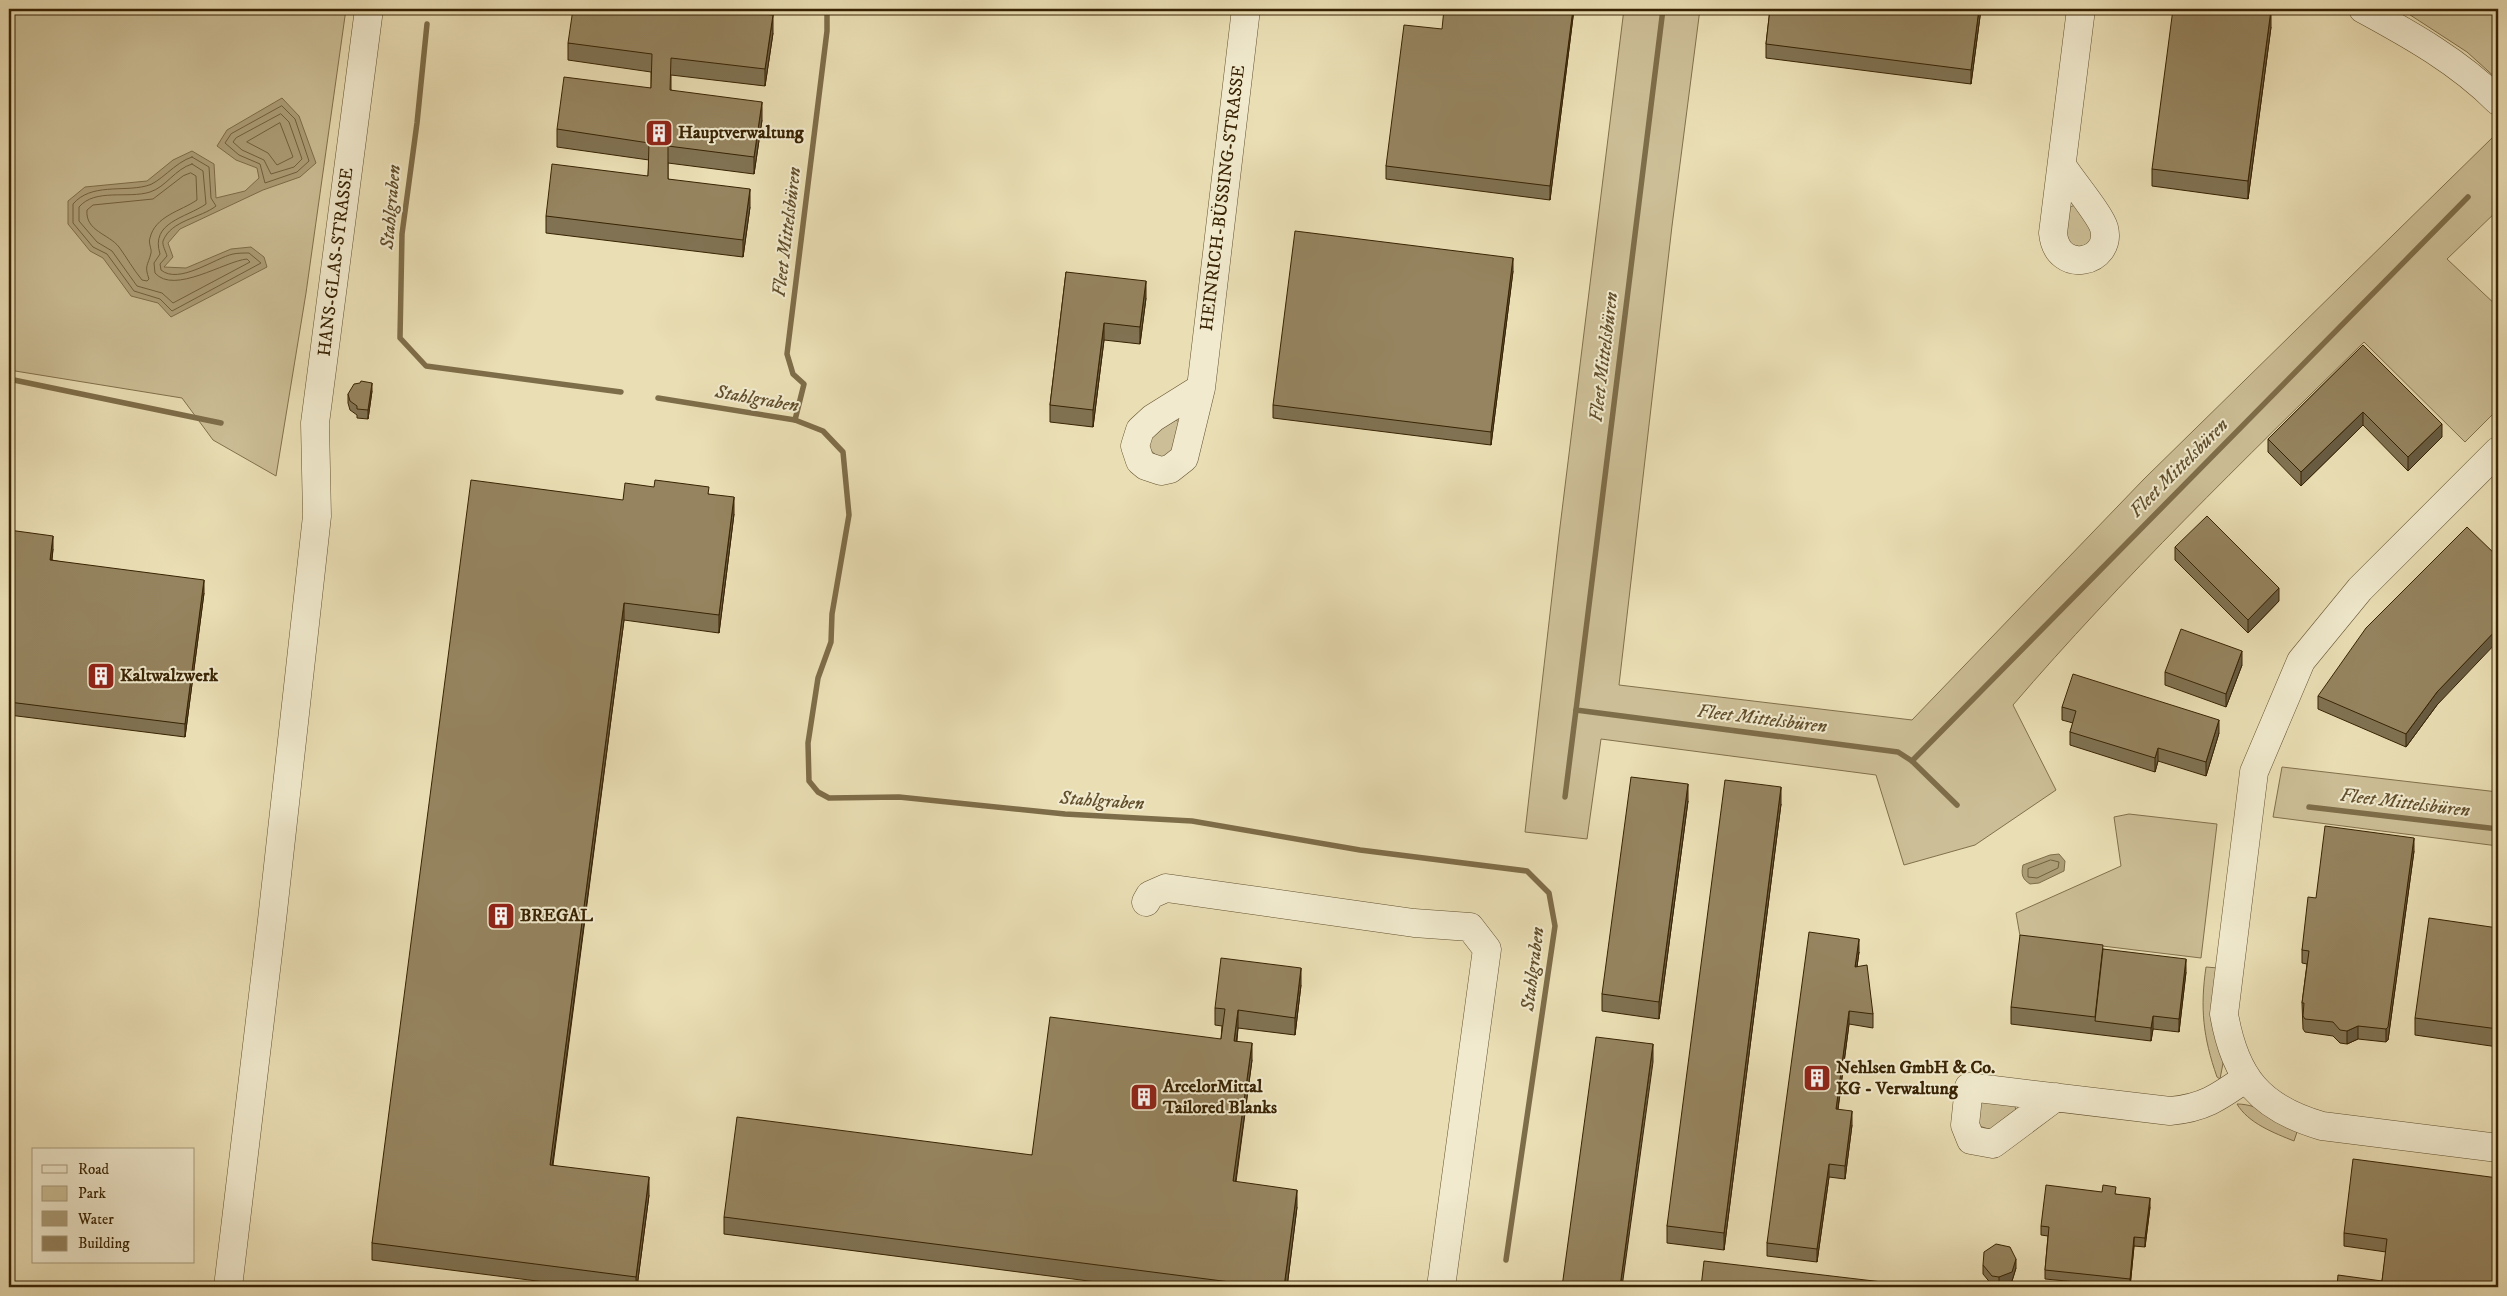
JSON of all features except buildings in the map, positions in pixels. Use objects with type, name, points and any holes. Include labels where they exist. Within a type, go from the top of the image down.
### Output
[{"type":"street","name":"HANS-GLAS-STRASSE","points":[[228,1287],[317,516],[315,423],[369,9]]},
{"type":"street","name":"HEINRICH-BÜSSING-STRASSE","points":[[1201,388],[1246,9]]},
{"type":"street","points":[[2063,167],[2080,9]]},
{"type":"street","points":[[2363,9],[2423,42],[2485,88],[2498,101]]},
{"type":"street","points":[[2498,452],[2360,589],[2301,661],[2254,772],[2224,1014],[2229,1042],[2246,1078],[2260,1094],[2296,1118],[2322,1126],[2498,1148]]},
{"type":"street","points":[[1146,902],[1150,895],[1166,888],[1414,923],[1470,927],[1487,949],[1441,1287]]},
{"type":"street","points":[[2056,1097],[2170,1110],[2193,1109],[2225,1093],[2246,1078]]},
{"type":"green space","points":[[9,9],[346,9],[306,293],[276,476],[213,440],[182,398],[9,370]]},
{"type":"green space","points":[[1624,9],[1700,9],[1672,226],[1619,685],[1912,720],[2144,479],[2493,137],[2498,142],[2498,210],[2447,259],[2498,307],[2498,409],[2465,442],[2364,342],[2140,565],[2013,705],[2056,790],[1975,845],[1904,865],[1876,775],[1601,739],[1587,839],[1525,832],[1559,535]]},
{"type":"green space","points":[[2401,9],[2498,9],[2498,80],[2467,52]]},
{"type":"green space","points":[[2075,205],[2094,230],[2090,243],[2080,247],[2071,244],[2064,231],[2070,207]]},
{"type":"green space","points":[[1176,420],[1179,422],[1177,448],[1163,458],[1151,450],[1149,444],[1150,436]]},
{"type":"green space","points":[[2282,767],[2498,792],[2498,846],[2273,817]]},
{"type":"green space","points":[[2129,814],[2217,824],[2201,958],[2020,936],[2016,913],[2121,866],[2114,817]]},
{"type":"green space","points":[[2206,967],[2218,968],[2224,1058],[2220,1079],[2217,1077],[2212,1062],[2204,1022],[2203,996]]},
{"type":"green space","points":[[1985,1101],[2014,1104],[2016,1110],[1992,1130],[1979,1126],[1980,1103]]},
{"type":"green space","points":[[2237,1104],[2261,1109],[2298,1129],[2294,1141],[2270,1131],[2255,1122]]},
{"type":"water","points":[[282,98],[299,116],[316,163],[300,177],[263,190],[180,229],[168,243],[173,257],[164,267],[186,268],[231,249],[251,247],[264,257],[267,267],[171,317],[158,303],[131,296],[103,258],[90,251],[68,224],[68,201],[85,187],[147,181],[173,160],[192,151],[214,164],[216,198],[245,191],[259,178],[257,168],[236,160],[217,146],[227,130]]},
{"type":"water","points":[[2059,854],[2065,861],[2064,871],[2039,883],[2030,884],[2025,880],[2022,874],[2023,865],[2050,855]]},
{"type":"waterway","name":"Fleet Mittelsbüren","points":[[1663,9],[1576,710],[1898,752],[1912,761],[1957,805]]},
{"type":"waterway","name":"Fleet Mittelsbüren","points":[[795,420],[804,384],[793,374],[787,354],[827,31],[827,13]]},
{"type":"waterway","name":"Stahlgraben","points":[[427,24],[417,123],[402,234],[400,338],[426,366],[621,392]]},
{"type":"waterway","name":"Fleet Mittelsbüren","points":[[1912,761],[2468,197]]},
{"type":"waterway","points":[[9,379],[221,423]]},
{"type":"waterway","name":"Stahlgraben","points":[[658,398],[795,420],[823,431],[843,452],[849,515],[832,614],[831,642],[818,678],[808,743],[809,781],[818,792],[829,798],[899,797],[1065,814],[1192,821],[1360,850],[1527,871],[1549,893],[1555,926],[1506,1260]]},
{"type":"waterway","name":"Fleet Mittelsbüren","points":[[1565,797],[1576,710]]},
{"type":"waterway","name":"Fleet Mittelsbüren","points":[[2309,807],[2498,829]]},
{"type":"place","name":"Hauptverwaltung","points":[[659,133]]},
{"type":"place","name":"Kaltwalzwerk","points":[[101,676]]},
{"type":"place","name":"BREGAL","points":[[501,916]]},
{"type":"place","name":"Nehlsen GmbH & Co. KG - Verwaltung","points":[[1817,1078]]},
{"type":"place","name":"ArcelorMittal Tailored Blanks","points":[[1144,1097]]}]
